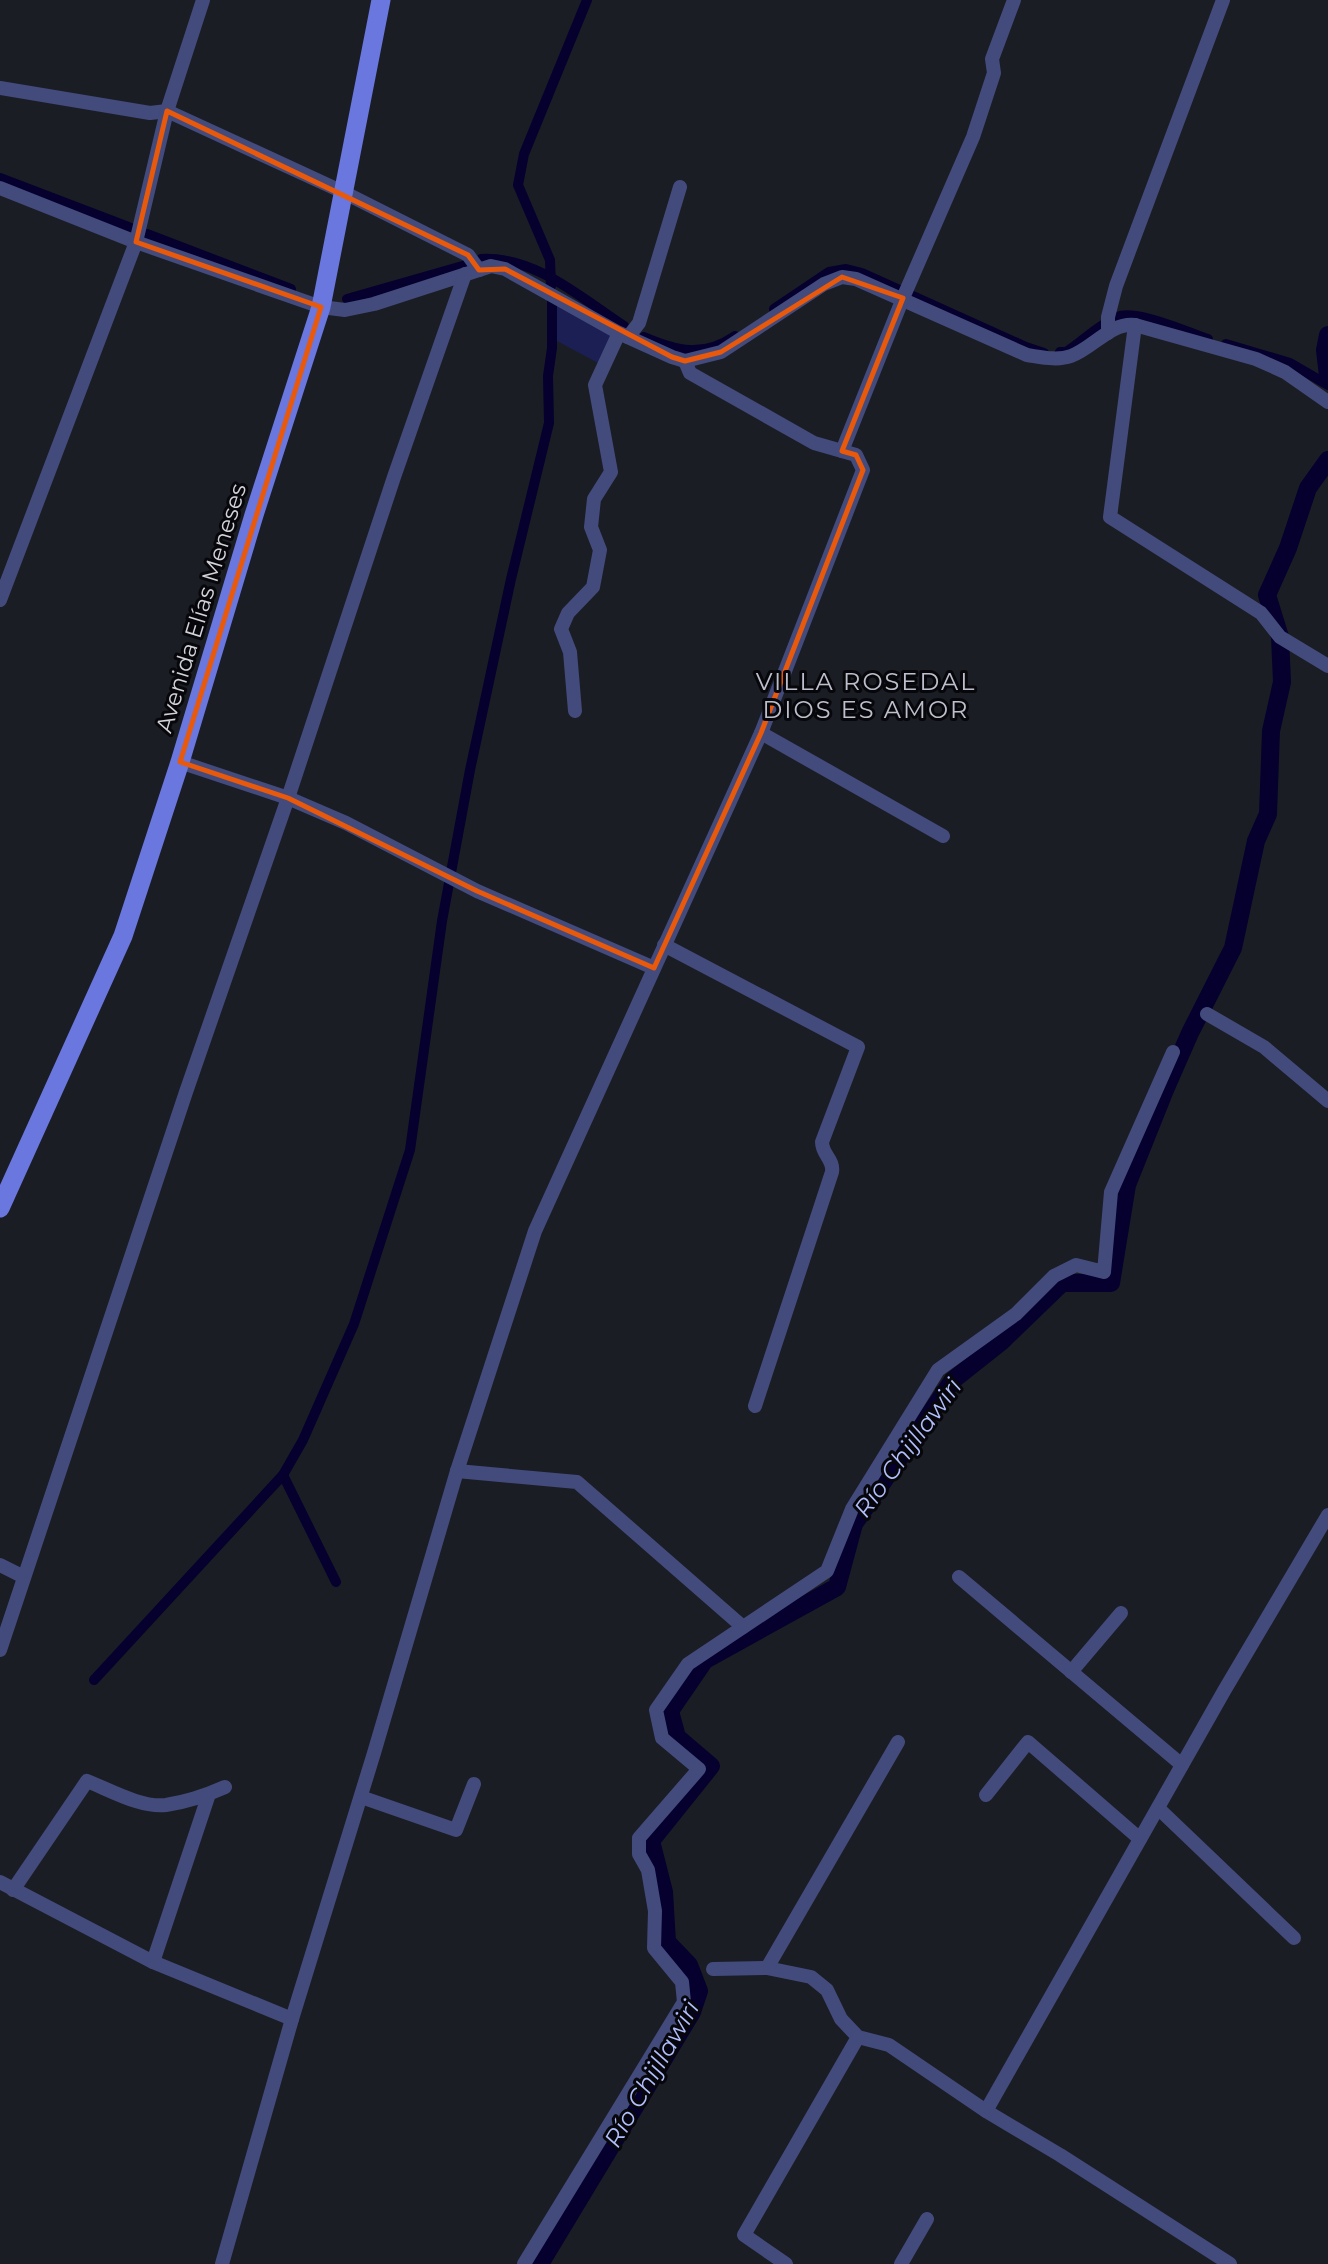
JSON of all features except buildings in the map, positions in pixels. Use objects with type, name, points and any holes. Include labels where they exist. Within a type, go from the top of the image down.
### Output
[{"type":"main road","name":"Avenida Elías Meneses","points":[[0,1208],[123,936],[180,762],[254,515],[321,307],[381,0]]},
{"type":"street","points":[[0,600],[136,242],[167,111],[203,0]]},
{"type":"street","points":[[842,451],[905,292],[973,137],[994,74],[992,59],[1014,0]]},
{"type":"street","points":[[0,188],[136,242],[321,307],[345,310],[374,304],[491,266],[505,269],[623,335],[685,361],[721,352],[824,284],[842,278],[905,292],[1027,355],[1049,359],[1069,357],[1090,346],[1108,326],[1116,286],[1223,0]]},
{"type":"street","points":[[0,88],[150,113],[167,111],[343,192],[468,255],[472,272],[390,490],[0,1650]]},
{"type":"street","points":[[575,711],[570,652],[561,629],[568,613],[593,587],[600,550],[591,527],[594,499],[611,472],[595,385],[623,335],[639,323],[680,187]]},
{"type":"street","points":[[1108,326],[1135,325],[1256,359],[1285,372],[1328,402]]},
{"type":"street","points":[[1135,325],[1110,517],[1261,613],[1280,637],[1328,666]]},
{"type":"street","points":[[222,2264],[292,2019],[457,1471],[535,1231],[761,733],[863,470],[856,455],[814,443],[691,373],[685,361]]},
{"type":"street","points":[[761,733],[943,836]]},
{"type":"street","points":[[180,762],[288,798],[346,823],[457,881],[654,968]]},
{"type":"street","points":[[664,945],[858,1047],[822,1142],[822,1149],[832,1161],[832,1172],[755,1406]]},
{"type":"street","points":[[1207,1014],[1264,1047],[1328,1101]]},
{"type":"street","points":[[524,2264],[684,2002],[682,1982],[654,1948],[655,1911],[648,1870],[639,1854],[639,1838],[699,1769],[662,1738],[656,1710],[688,1664],[827,1571],[852,1509],[938,1370],[1016,1314],[1054,1276],[1076,1265],[1104,1272],[1111,1192],[1173,1052]]},
{"type":"street","points":[[457,1471],[578,1482],[743,1628]]},
{"type":"street","points":[[986,2111],[1182,1765],[1328,1515]]},
{"type":"street","points":[[0,1566],[24,1577]]},
{"type":"street","points":[[959,1577],[1182,1765]]},
{"type":"street","points":[[1071,1672],[1121,1613]]},
{"type":"street","points":[[767,1968],[898,1742]]},
{"type":"street","points":[[986,1795],[1028,1742],[1140,1839]]},
{"type":"street","points":[[13,1890],[87,1781],[146,1803],[165,1805],[209,1794],[225,1787]]},
{"type":"street","points":[[361,1797],[456,1830],[474,1784]]},
{"type":"street","points":[[153,1962],[209,1794]]},
{"type":"street","points":[[1158,1808],[1294,1938]]},
{"type":"street","points":[[0,1882],[153,1962],[292,2019]]},
{"type":"street","points":[[713,1969],[767,1968],[811,1977],[827,1990],[841,2019],[858,2037],[889,2045],[986,2111],[1230,2264]]},
{"type":"street","points":[[786,2264],[744,2235],[858,2037]]},
{"type":"street","points":[[901,2264],[927,2219]]},
{"type":"highlighted area","points":[[167,111],[468,255],[479,270],[505,269],[672,357],[685,361],[721,352],[842,277],[903,298],[842,451],[856,455],[863,470],[761,733],[654,968],[477,891],[288,798],[180,762],[321,307],[136,242]]},
{"type":"shaded area","points":[[556,303],[613,335],[600,364],[557,341]]},
{"type":"waterway","points":[[551,286],[550,260],[518,185],[524,154],[587,0]]},
{"type":"waterway","points":[[0,178],[131,228]]},
{"type":"waterway","points":[[147,234],[291,289]]},
{"type":"waterway","points":[[481,259],[501,260],[539,271],[624,326]]},
{"type":"waterway","points":[[347,299],[466,265]]},
{"type":"waterway","points":[[774,309],[829,272],[846,269],[862,273],[1044,353]]},
{"type":"waterway","points":[[94,1680],[283,1475],[303,1440],[354,1324],[410,1150],[442,921],[470,770],[511,579],[549,423],[548,376],[552,348],[552,301]]},
{"type":"waterway","points":[[1060,352],[1066,352],[1110,320],[1125,315],[1148,319],[1208,339]]},
{"type":"waterway","name":"Río Chijllawiri","points":[[1328,335],[1325,350],[1328,376]]},
{"type":"waterway","points":[[644,337],[679,349],[701,350],[735,336]]},
{"type":"waterway","points":[[1226,344],[1290,363],[1328,385]]},
{"type":"waterway","name":"Río Chijllawiri","points":[[540,2264],[692,2012],[699,1991],[689,1965],[667,1942],[664,1892],[651,1841],[711,1766],[677,1737],[670,1711],[705,1660],[837,1587],[854,1524],[953,1380],[1001,1342],[1062,1283],[1111,1283],[1127,1185],[1190,1033],[1233,948],[1256,841],[1268,814],[1271,731],[1282,682],[1280,637],[1267,595],[1288,548],[1308,488],[1328,460]]},
{"type":"waterway","points":[[283,1475],[336,1582]]},
{"type":"district","name":"VILLA ROSEDAL DIOS ES AMOR","points":[[866,696]]}]
